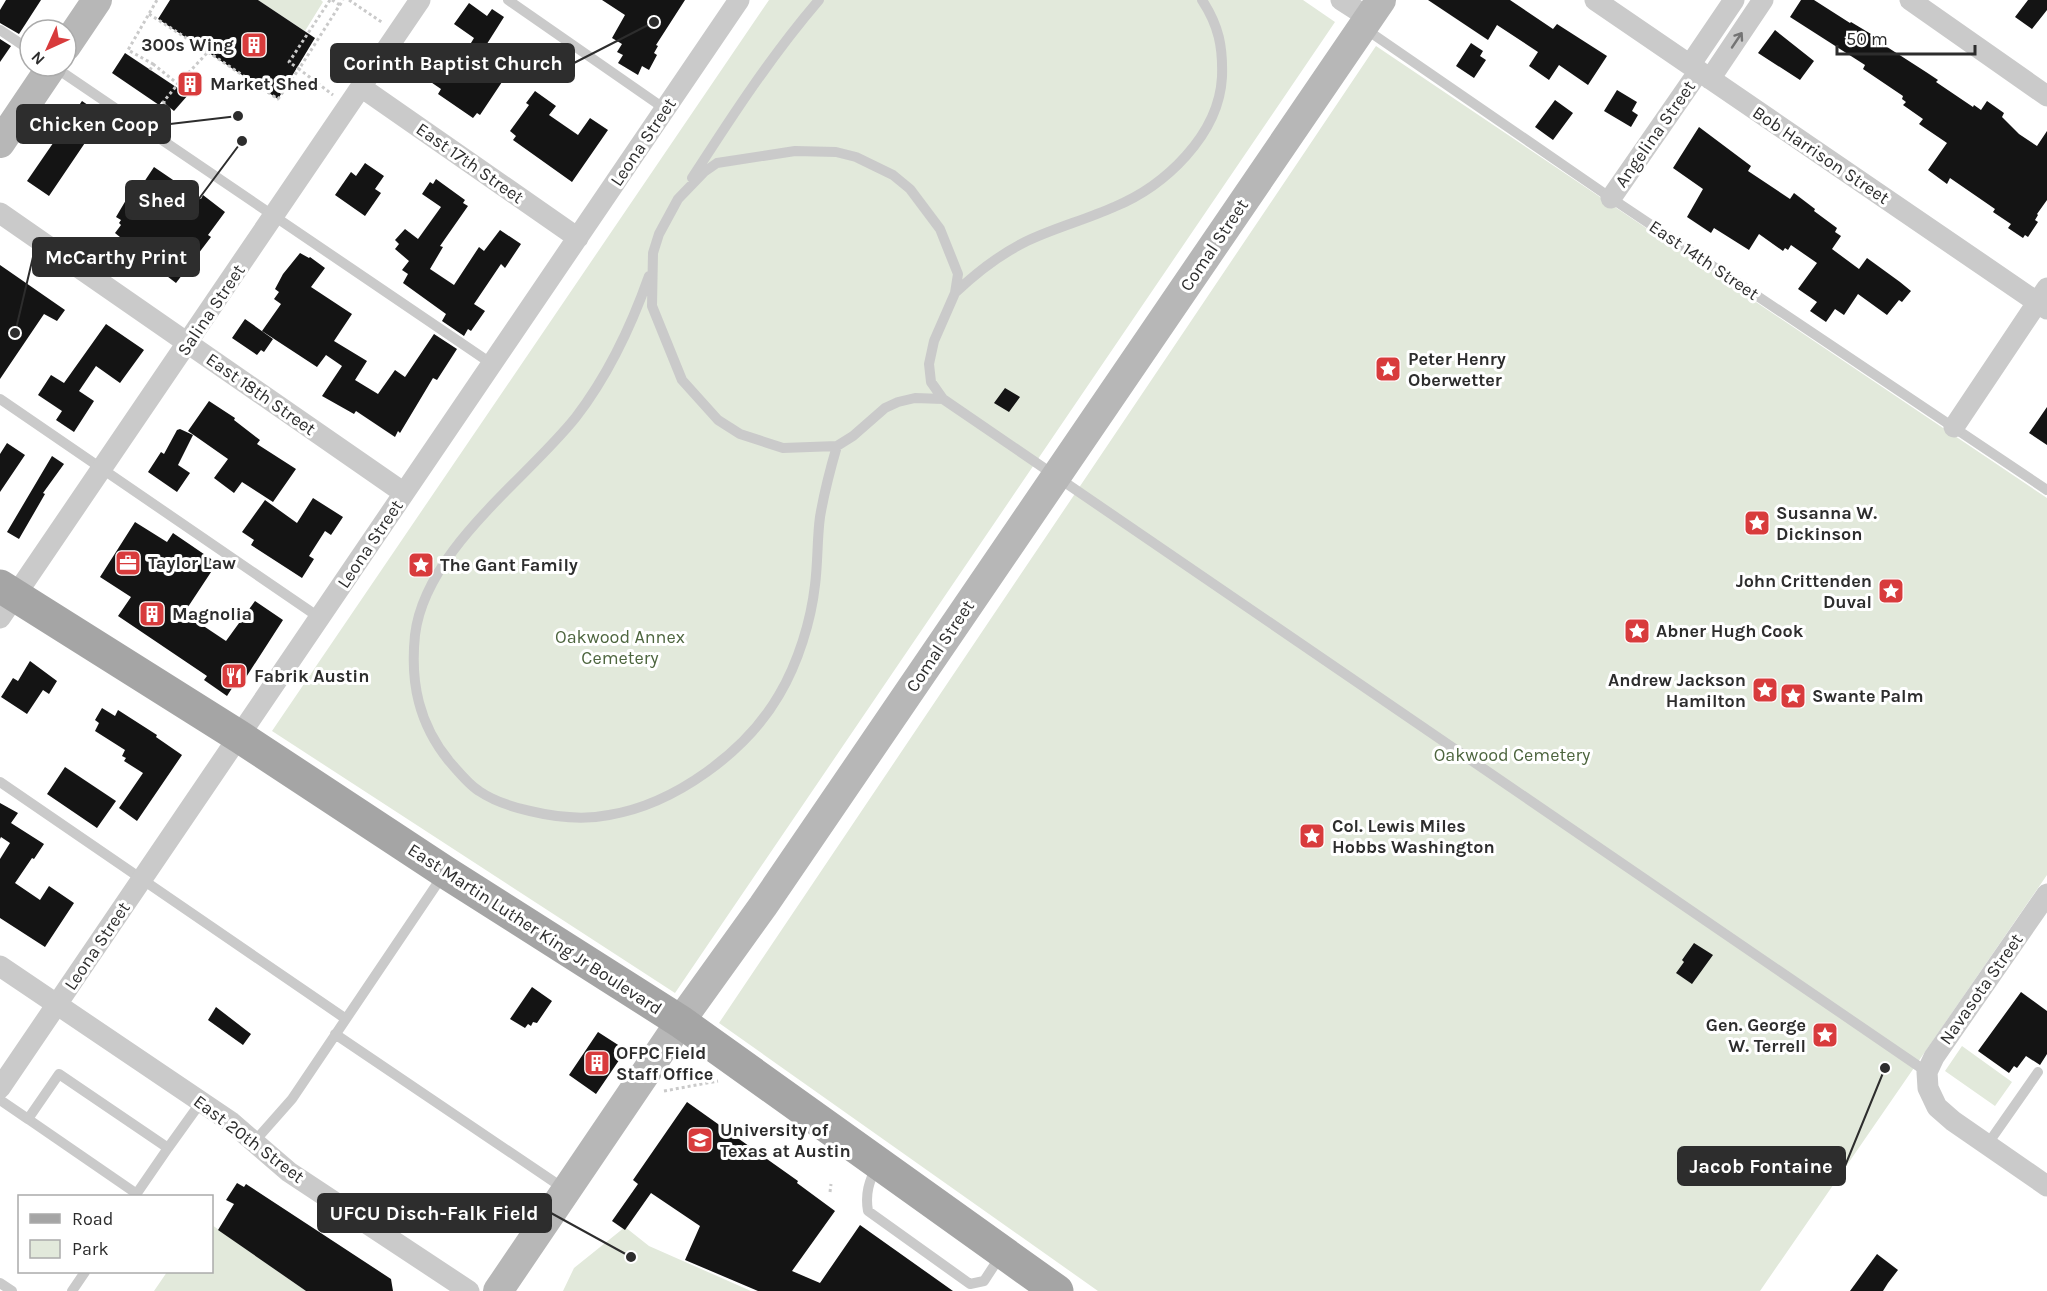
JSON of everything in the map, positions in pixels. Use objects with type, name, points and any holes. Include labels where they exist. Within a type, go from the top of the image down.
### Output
[{"type":"main road","name":"East Martin Luther King Jr Boulevard","points":[[5,600],[240,737],[445,872],[681,1022],[1057,1291]]},
{"type":"street","points":[[78,28],[97,0]]},
{"type":"street","name":"Salina Street","points":[[5,600],[103,469],[420,0]]},
{"type":"street","name":"Leona Street","points":[[0,1088],[739,0]]},
{"type":"street","name":"East 14th Street","points":[[1341,0],[1371,15]]},
{"type":"street","name":"Bob Harrison Street","points":[[1595,0],[2044,300]]},
{"type":"street","name":"Angelina Street","points":[[1700,72],[1734,0]]},
{"type":"street","name":"Angelina Street","points":[[1611,198],[1700,72],[1763,0]]},
{"type":"street","points":[[1910,0],[2047,96]]},
{"type":"street","name":"Comal Street","points":[[498,1291],[1371,15]]},
{"type":"street","points":[[0,143],[45,78]]},
{"type":"street","name":"East 17th Street","points":[[361,87],[578,238]]},
{"type":"street","name":"East 18th Street","points":[[0,213],[404,493]]},
{"type":"street","points":[[1954,427],[2044,300]]},
{"type":"street","name":"Navasota Street","points":[[1928,1080],[1934,1057],[2047,894]]},
{"type":"street","name":"East 20th Street","points":[[0,966],[231,1122],[288,1172],[469,1291]]},
{"type":"street","points":[[1928,1080],[1937,1107],[2047,1186]]},
{"type":"lane","points":[[508,0],[665,109]]},
{"type":"lane","points":[[819,0],[749,90],[678,199],[659,234],[653,253],[652,306],[682,380],[718,420],[740,434],[783,448],[837,446],[853,436],[885,408],[898,402],[915,398],[943,399]]},
{"type":"lane","points":[[955,293],[977,273],[1024,243],[1117,206],[1153,185],[1176,166],[1198,143],[1211,120],[1221,93],[1222,70],[1221,38],[1212,15],[1202,0]]},
{"type":"lane","name":"East 14th Street","points":[[1371,15],[1611,198],[2047,490]]},
{"type":"lane","points":[[0,30],[18,42]]},
{"type":"lane","points":[[71,78],[492,364]]},
{"type":"lane","points":[[678,199],[704,172],[717,163],[795,151],[836,152],[856,157],[893,175],[926,207],[940,229],[958,274],[955,293],[934,341],[929,364],[931,382],[943,399],[1928,1080]]},
{"type":"lane","points":[[652,268],[625,337],[589,399],[558,437],[519,475],[466,535],[432,584],[420,610],[415,635],[416,692],[435,742],[479,791],[509,807],[546,815],[608,816],[640,807],[677,791],[709,771],[733,751],[756,726],[779,695],[802,642],[815,587],[819,521],[837,446]]},
{"type":"lane","points":[[0,399],[320,618]]},
{"type":"lane","points":[[0,782],[346,1019]]},
{"type":"lane","points":[[254,1142],[292,1099],[445,872]]},
{"type":"lane","points":[[336,1034],[566,1190]]},
{"type":"lane","points":[[1987,1145],[2038,1072]]},
{"type":"lane","points":[[28,1119],[59,1074],[168,1148]]},
{"type":"lane","points":[[0,1100],[136,1195],[201,1102]]},
{"type":"lane","points":[[878,1163],[870,1179],[866,1199],[868,1211],[877,1218],[970,1284],[984,1281],[1002,1252]]},
{"type":"lane","points":[[72,1291],[84,1273]]},
{"type":"lane","points":[[0,1283],[12,1291]]},
{"type":"path","points":[[157,0],[128,50],[153,64],[178,84]]},
{"type":"path","points":[[336,97],[287,61],[331,0],[340,5]]},
{"type":"path","points":[[149,14],[278,99],[343,0]]},
{"type":"path","points":[[349,0],[385,24]]},
{"type":"path","points":[[164,104],[166,96],[208,52]]},
{"type":"path","points":[[150,70],[153,64]]},
{"type":"path","points":[[664,1091],[720,1081]]},
{"type":"path","points":[[830,1192],[831,1184]]},
{"type":"green space","points":[[258,0],[321,0],[323,2],[305,31]]},
{"type":"green space","name":"Oakwood Annex Cemetery","points":[[769,0],[1303,0],[1335,22],[675,993],[272,731]]},
{"type":"green space","name":"Oakwood Cemetery","points":[[1376,46],[2047,498],[2047,875],[1760,1291],[1098,1291],[719,1023]]},
{"type":"green space","points":[[1962,1046],[2012,1082],[1995,1106],[1945,1071]]},
{"type":"green space","points":[[213,1226],[306,1291],[154,1291],[166,1273],[213,1273]]},
{"type":"green space","points":[[625,1227],[649,1246],[751,1291],[563,1291],[574,1268]]},
{"type":"building","points":[[6,0],[41,0],[29,18],[18,18],[18,33],[0,23],[0,10]]},
{"type":"building","name":"300s Wing","points":[[170,0],[258,0],[315,38],[278,99],[158,19]]},
{"type":"building","points":[[602,0],[685,0],[656,45],[658,46],[654,53],[657,55],[649,70],[642,66],[638,75],[618,63],[623,55],[617,52],[622,44],[612,38],[625,15]]},
{"type":"building","points":[[1428,0],[1510,0],[1553,29],[1557,24],[1607,56],[1588,85],[1559,65],[1549,80],[1529,66],[1538,52],[1497,25],[1488,40]]},
{"type":"building","points":[[1801,0],[1814,0],[1871,34],[1870,36],[1938,80],[1936,82],[1973,107],[1974,105],[1981,110],[1987,101],[2004,113],[2002,117],[2019,134],[2037,146],[2047,131],[2047,200],[2037,214],[2035,220],[2038,222],[2028,237],[2025,235],[2023,238],[2008,228],[2011,224],[1993,212],[1995,209],[1950,178],[1947,184],[1928,170],[1947,143],[1919,124],[1923,119],[1903,105],[1906,102],[1902,99],[1903,96],[1863,69],[1865,65],[1790,17]]},
{"type":"building","points":[[2028,0],[2047,0],[2047,10],[2032,29],[2015,17]]},
{"type":"building","points":[[469,3],[487,16],[492,9],[504,17],[478,58],[506,76],[480,115],[477,113],[473,118],[438,94],[441,89],[416,72],[428,54],[454,71],[474,38],[454,24]]},
{"type":"building","points":[[1775,30],[1814,61],[1800,80],[1758,53]]},
{"type":"building","points":[[0,39],[11,46],[0,62]]},
{"type":"building","points":[[1471,43],[1483,51],[1480,56],[1486,60],[1474,78],[1456,66]]},
{"type":"building","points":[[125,53],[188,95],[174,111],[162,101],[159,105],[112,73]]},
{"type":"building","points":[[1617,90],[1637,102],[1632,111],[1638,115],[1631,127],[1604,111]]},
{"type":"building","points":[[535,91],[556,106],[549,115],[578,135],[590,118],[608,130],[572,182],[513,140],[516,136],[510,131],[529,105],[526,103]]},
{"type":"building","points":[[1555,100],[1573,113],[1553,140],[1535,127]]},
{"type":"building","points":[[82,101],[110,120],[99,135],[93,131],[49,196],[27,181]]},
{"type":"building","points":[[1699,127],[1751,166],[1748,171],[1790,199],[1794,193],[1837,228],[1835,232],[1841,236],[1832,249],[1859,269],[1867,258],[1911,291],[1902,302],[1899,300],[1887,315],[1858,294],[1844,315],[1835,309],[1826,322],[1810,311],[1817,302],[1798,289],[1817,263],[1791,245],[1788,250],[1785,248],[1783,251],[1759,234],[1749,250],[1714,228],[1711,233],[1687,217],[1703,189],[1673,168]]},
{"type":"building","points":[[365,163],[384,176],[375,189],[381,193],[365,216],[335,195],[351,172],[356,176]]},
{"type":"building","points":[[154,167],[201,199],[203,195],[225,212],[208,235],[211,237],[176,283],[159,270],[163,265],[139,246],[133,244],[131,246],[115,233],[121,225],[119,223],[121,220],[116,217],[126,200],[130,203]]},
{"type":"building","points":[[436,179],[465,200],[463,203],[468,206],[440,246],[443,247],[430,269],[454,285],[479,247],[484,251],[500,230],[521,244],[505,268],[501,264],[474,304],[485,311],[471,331],[468,329],[464,336],[442,321],[446,314],[403,283],[408,274],[402,270],[409,261],[395,249],[399,244],[395,240],[405,229],[418,239],[441,207],[422,194],[430,182],[433,184]]},
{"type":"building","points":[[300,253],[325,268],[311,287],[352,314],[334,341],[367,361],[355,380],[378,394],[395,370],[405,377],[434,334],[457,349],[437,380],[433,378],[400,433],[398,431],[395,437],[356,411],[354,414],[322,396],[342,366],[326,355],[317,367],[262,331],[281,304],[274,299],[279,292],[275,289],[283,274]]},
{"type":"building","points":[[0,265],[65,310],[57,321],[44,314],[0,379]]},
{"type":"building","points":[[245,319],[273,339],[264,352],[261,350],[257,355],[232,338]]},
{"type":"building","points":[[106,324],[144,350],[120,383],[96,366],[79,391],[94,401],[74,432],[56,420],[62,411],[38,395],[51,375],[64,383]]},
{"type":"building","points":[[1005,388],[1020,397],[1009,412],[994,403]]},
{"type":"building","points":[[209,401],[235,418],[234,420],[260,440],[257,444],[296,469],[273,502],[242,482],[234,493],[214,478],[228,459],[188,431]]},
{"type":"building","points":[[2047,407],[2047,445],[2029,433]]},
{"type":"building","points":[[180,429],[193,435],[178,465],[190,473],[177,492],[148,472],[161,452],[164,454],[177,430]]},
{"type":"building","points":[[7,443],[25,455],[0,492],[0,454]]},
{"type":"building","points":[[52,456],[64,464],[43,493],[45,494],[19,539],[7,532]]},
{"type":"building","points":[[313,498],[343,517],[331,535],[325,531],[309,556],[314,559],[302,578],[251,545],[254,540],[242,532],[265,500],[297,523]]},
{"type":"building","name":"Magnolia","points":[[135,522],[167,542],[173,533],[217,563],[184,613],[226,641],[255,601],[283,620],[241,685],[236,682],[227,696],[204,680],[207,676],[118,616],[131,597],[100,577]]},
{"type":"building","points":[[30,661],[57,681],[49,694],[43,690],[27,714],[1,697],[13,678],[18,681]]},
{"type":"building","points":[[102,708],[115,716],[118,710],[157,735],[156,737],[182,755],[137,821],[119,808],[143,773],[124,761],[126,758],[122,756],[125,750],[95,731],[99,723],[95,720]]},
{"type":"building","points":[[65,767],[116,801],[97,828],[47,794]]},
{"type":"building","points":[[0,803],[18,813],[11,823],[44,844],[15,883],[40,900],[49,886],[74,903],[45,947],[0,918],[0,859],[10,843],[1,837],[0,839]]},
{"type":"building","points":[[1694,943],[1713,955],[1692,984],[1676,973]]},
{"type":"building","points":[[532,987],[552,1001],[537,1023],[533,1022],[531,1026],[528,1024],[525,1028],[510,1019]]},
{"type":"building","points":[[2021,992],[2047,1011],[2047,1054],[2040,1065],[2026,1056],[2017,1068],[2014,1066],[2009,1073],[1978,1051]]},
{"type":"building","points":[[216,1007],[251,1034],[243,1045],[208,1020]]},
{"type":"building","name":"OFPC Field Staff Office","points":[[598,1032],[626,1050],[596,1094],[569,1075]]},
{"type":"building","points":[[687,1102],[798,1181],[797,1183],[835,1211],[792,1271],[820,1283],[860,1225],[953,1291],[758,1291],[685,1260],[700,1226],[651,1193],[625,1230],[612,1221],[638,1184],[633,1180]]},
{"type":"building","points":[[237,1183],[244,1187],[246,1184],[391,1279],[393,1291],[306,1291],[218,1230],[234,1204],[226,1200]]},
{"type":"building","points":[[1877,1254],[1898,1270],[1883,1291],[1850,1291]]},
{"type":"place","name":"Corinth Baptist Church","points":[[654,22]]},
{"type":"place","name":"300s Wing","points":[[254,45]]},
{"type":"place","name":"Market Shed","points":[[190,84]]},
{"type":"place","name":"Chicken Coop","points":[[238,116]]},
{"type":"place","name":"Shed","points":[[242,141]]},
{"type":"place","name":"McCarthy Print","points":[[15,333]]},
{"type":"place","name":"Peter Henry Oberwetter","points":[[1388,369]]},
{"type":"place","name":"Susanna W. Dickinson","points":[[1757,523]]},
{"type":"place","name":"Taylor Law","points":[[128,563]]},
{"type":"place","name":"The Gant Family","points":[[421,565]]},
{"type":"place","name":"John Crittenden Duval","points":[[1891,591]]},
{"type":"place","name":"Magnolia","points":[[152,614]]},
{"type":"place","name":"Abner Hugh Cook","points":[[1637,631]]},
{"type":"place","name":"Fabrik Austin","points":[[234,676]]},
{"type":"place","name":"Andrew Jackson Hamilton","points":[[1765,690]]},
{"type":"place","name":"Swante Palm","points":[[1793,696]]},
{"type":"place","name":"Col. Lewis Miles Hobbs Washington","points":[[1312,836]]},
{"type":"place","name":"Gen. George W. Terrell","points":[[1825,1035]]},
{"type":"place","name":"OFPC Field Staff Office","points":[[597,1063]]},
{"type":"place","name":"Jacob Fontaine","points":[[1885,1068]]},
{"type":"place","name":"University of Texas at Austin","points":[[700,1140]]},
{"type":"place","name":"UFCU Disch-Falk Field","points":[[631,1257]]}]
